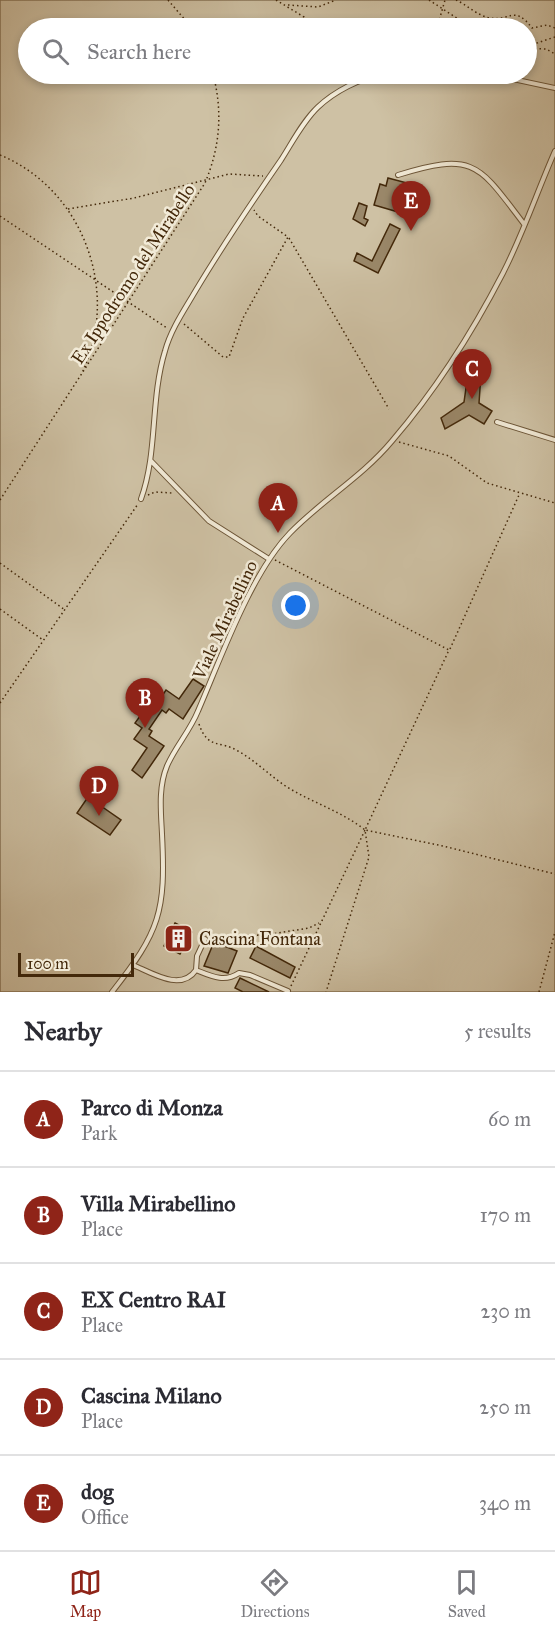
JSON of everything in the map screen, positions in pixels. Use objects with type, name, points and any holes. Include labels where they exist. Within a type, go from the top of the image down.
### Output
[{"type":"lane","points":[[141,499],[150,460],[157,382],[165,347],[178,320],[251,204],[316,108],[354,84]]},
{"type":"lane","points":[[536,84],[555,88]]},
{"type":"lane","name":"Viale Mirabellino","points":[[112,992],[133,965],[154,930],[161,911],[164,777],[173,753],[197,714],[228,642],[269,558],[290,533],[354,480],[392,441],[456,353],[502,274],[555,151]]},
{"type":"lane","points":[[398,175],[431,165],[455,162],[477,168],[494,185],[525,225]]},
{"type":"lane","points":[[497,422],[555,440]]},
{"type":"lane","points":[[150,460],[209,521],[269,558]]},
{"type":"lane","points":[[133,965],[177,981],[192,976],[196,970],[197,956],[205,939]]},
{"type":"lane","points":[[196,970],[219,979],[239,973],[250,975],[288,991]]},
{"type":"path","points":[[168,0],[183,18]]},
{"type":"path","points":[[276,0],[288,5],[305,18]]},
{"type":"path","points":[[288,5],[318,7],[336,0]]},
{"type":"path","points":[[429,0],[455,18]]},
{"type":"path","points":[[439,18],[445,0]]},
{"type":"path","points":[[456,0],[489,18]]},
{"type":"path","points":[[495,18],[506,15],[523,18]]},
{"type":"path","points":[[537,28],[555,27]]},
{"type":"path","points":[[537,43],[555,37]]},
{"type":"path","points":[[537,48],[546,49],[555,54]]},
{"type":"path","name":"Ex Ippodromo del Mirabello","points":[[0,500],[199,196],[215,157],[219,130],[219,102],[215,84]]},
{"type":"path","name":"Ex Ippodromo del Mirabello","points":[[0,155],[40,179],[68,209],[88,247],[96,280],[96,329],[89,356],[78,382]]},
{"type":"path","points":[[68,209],[134,198],[229,174],[270,176]]},
{"type":"path","points":[[251,204],[258,216],[288,237],[389,409]]},
{"type":"path","points":[[0,216],[172,332]]},
{"type":"path","points":[[178,320],[223,357],[229,357],[243,318],[288,237]]},
{"type":"path","points":[[392,441],[412,444],[449,456],[479,479],[520,494],[555,503]]},
{"type":"path","points":[[0,703],[141,499],[155,492],[171,492],[184,497]]},
{"type":"path","points":[[288,991],[520,494]]},
{"type":"path","points":[[269,558],[449,650]]},
{"type":"path","points":[[0,563],[66,610]]},
{"type":"path","points":[[0,609],[44,640]]},
{"type":"path","points":[[197,714],[205,738],[237,750],[288,787],[344,813],[365,830],[555,874]]},
{"type":"path","points":[[326,992],[369,857],[365,830]]},
{"type":"path","points":[[205,939],[215,935],[265,935],[309,928],[320,922]]},
{"type":"path","points":[[539,992],[555,932]]},
{"type":"shaded area","points":[[0,0],[555,0],[555,992],[0,992]]},
{"type":"building","points":[[388,178],[407,183],[404,195],[410,196],[405,214],[374,205],[380,184],[386,186]]},
{"type":"building","points":[[359,203],[367,206],[364,218],[368,220],[365,226],[353,219]]},
{"type":"building","points":[[390,224],[400,229],[378,273],[354,261],[357,253],[372,261]]},
{"type":"building","points":[[468,374],[481,374],[479,403],[492,411],[484,424],[469,415],[445,429],[441,418],[464,402]]},
{"type":"building","points":[[193,679],[204,686],[183,719],[169,709],[166,713],[162,710],[149,729],[152,731],[149,736],[164,746],[142,778],[132,770],[147,748],[134,739],[142,728],[135,723],[153,698],[158,702],[166,690],[179,699]]},
{"type":"building","points":[[88,797],[121,820],[110,835],[77,813]]},
{"type":"building","name":"Cascina Fontana","points":[[175,923],[192,932],[180,954],[164,946]]},
{"type":"building","points":[[214,942],[237,951],[228,973],[204,966]]},
{"type":"building","points":[[256,946],[295,967],[290,978],[250,958]]},
{"type":"building","points":[[240,978],[269,992],[243,992],[235,988]]},
{"type":"place","name":"dog","points":[[411,231]]},
{"type":"place","name":"EX Centro RAI","points":[[472,399]]},
{"type":"place","name":"Parco di Monza","points":[[278,533]]},
{"type":"place","name":"Villa Mirabellino","points":[[145,728]]},
{"type":"place","name":"Cascina Milano","points":[[99,816]]},
{"type":"place","name":"Cascina Fontana","points":[[178,939]]}]
